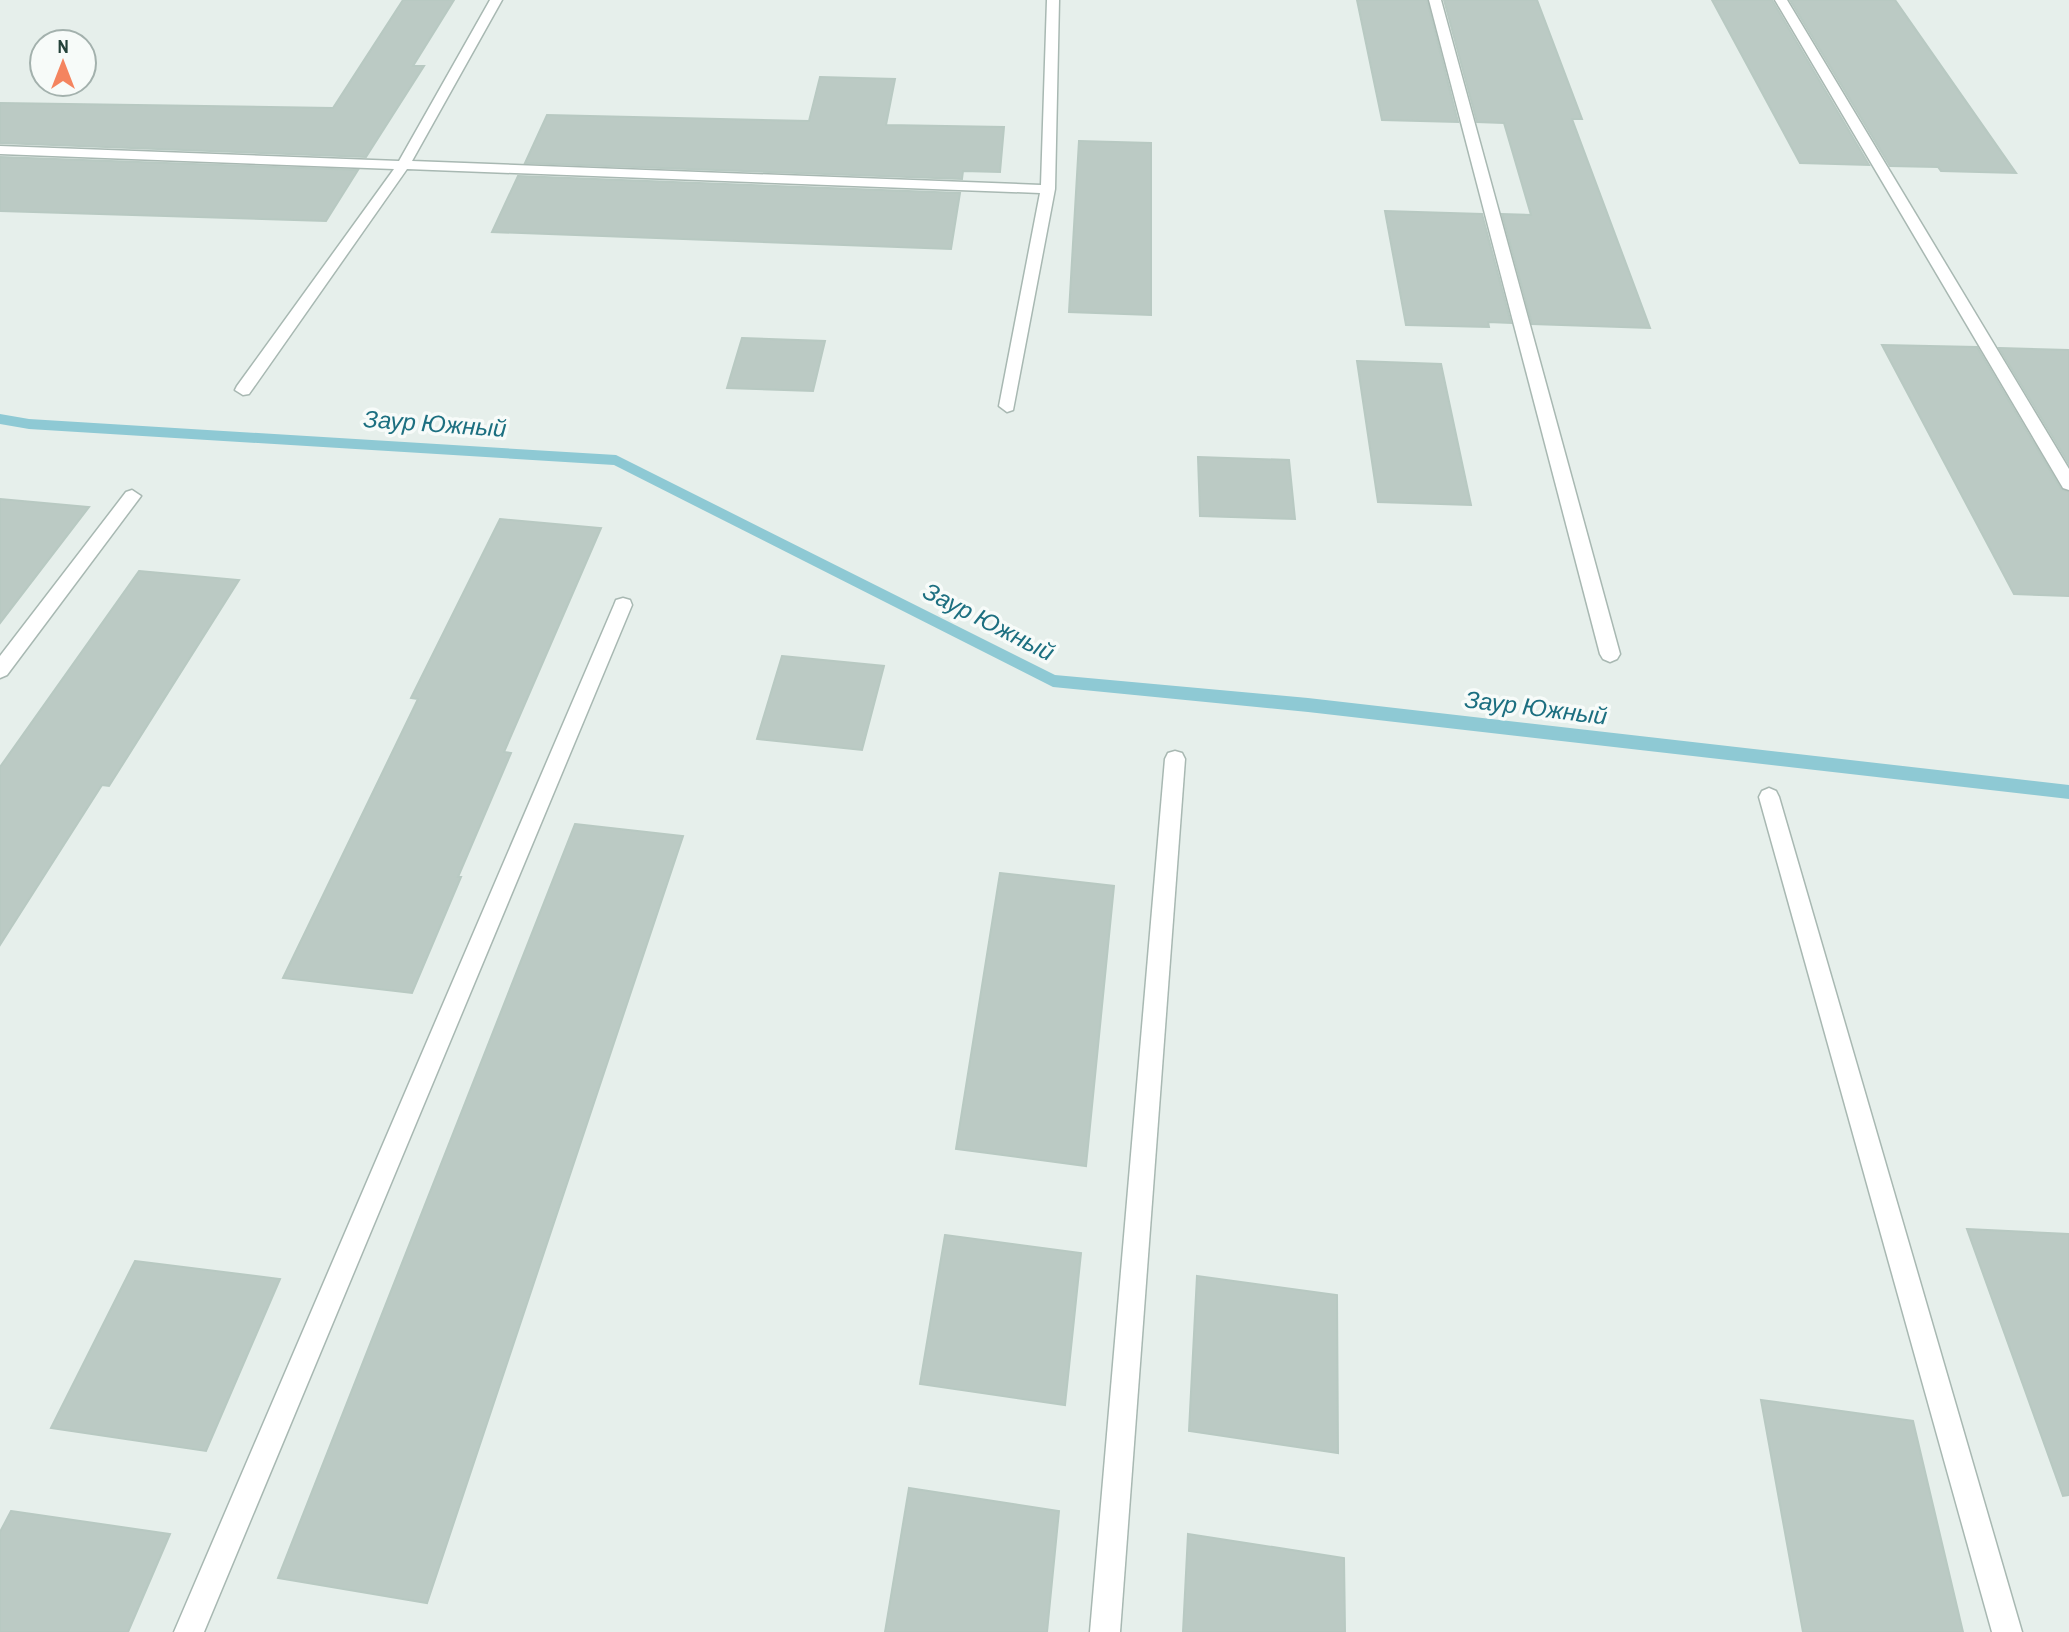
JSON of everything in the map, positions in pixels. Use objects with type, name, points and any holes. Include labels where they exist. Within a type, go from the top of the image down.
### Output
[{"type":"street","points":[[243,390],[404,164],[496,0]]},
{"type":"street","points":[[1007,406],[1048,189],[1054,0]]},
{"type":"street","points":[[1435,0],[1610,654]]},
{"type":"street","points":[[1781,0],[2069,484]]},
{"type":"street","points":[[0,150],[1048,189]]},
{"type":"street","points":[[0,670],[132,496]]},
{"type":"street","points":[[189,1632],[623,606]]},
{"type":"street","points":[[1105,1632],[1175,759]]},
{"type":"street","points":[[1769,797],[2007,1632]]},
{"type":"building","points":[[403,0],[454,0],[413,66],[424,66],[366,157],[0,143],[0,103],[333,108]]},
{"type":"building","points":[[1357,0],[1427,0],[1458,122],[1382,120]]},
{"type":"building","points":[[1444,0],[1537,0],[1582,119],[1572,119],[1650,328],[1532,324],[1502,214],[1531,215],[1504,123],[1477,122]]},
{"type":"building","points":[[1712,0],[1772,0],[1869,165],[1800,163]]},
{"type":"building","points":[[1790,0],[1895,0],[2016,173],[1941,171],[1938,167],[1890,166]]},
{"type":"building","points":[[820,77],[895,79],[886,125],[1004,127],[1000,172],[963,171],[962,179],[525,163],[547,115],[809,121]]},
{"type":"building","points":[[1079,141],[1151,143],[1151,315],[1069,312]]},
{"type":"building","points":[[0,157],[358,170],[326,221],[0,211]]},
{"type":"building","points":[[518,176],[960,193],[951,249],[492,232]]},
{"type":"building","points":[[1385,211],[1482,214],[1511,323],[1488,322],[1489,327],[1406,325]]},
{"type":"building","points":[[742,338],[825,341],[813,391],[727,388]]},
{"type":"building","points":[[1882,345],[1977,347],[2061,489],[2069,492],[2069,596],[2014,594]]},
{"type":"building","points":[[1999,348],[2069,350],[2069,464]]},
{"type":"building","points":[[1357,361],[1441,364],[1471,505],[1378,502]]},
{"type":"building","points":[[1198,457],[1289,460],[1295,519],[1200,516]]},
{"type":"building","points":[[0,499],[89,507],[0,623]]},
{"type":"building","points":[[500,519],[601,528],[504,752],[511,753],[412,993],[283,978],[418,699],[411,698]]},
{"type":"building","points":[[139,571],[239,580],[109,786],[102,785],[0,945],[0,767]]},
{"type":"building","points":[[782,656],[884,666],[862,750],[757,739]]},
{"type":"building","points":[[575,824],[683,836],[427,1603],[278,1578]]},
{"type":"building","points":[[1000,873],[1114,886],[1086,1166],[956,1149]]},
{"type":"building","points":[[1967,1229],[2069,1234],[2069,1495],[2063,1496]]},
{"type":"building","points":[[945,1235],[1081,1253],[1065,1405],[920,1384]]},
{"type":"building","points":[[135,1261],[280,1279],[206,1451],[51,1428]]},
{"type":"building","points":[[1197,1276],[1337,1295],[1338,1453],[1189,1431]]},
{"type":"building","points":[[1761,1400],[1913,1421],[1963,1632],[1803,1632]]},
{"type":"building","points":[[909,1488],[1059,1511],[1047,1632],[885,1632]]},
{"type":"building","points":[[11,1511],[170,1534],[128,1632],[0,1632],[0,1532]]},
{"type":"building","points":[[1188,1534],[1344,1558],[1345,1632],[1183,1632]]},
{"type":"waterway","name":"Заур Южный","points":[[0,419],[29,424],[616,460],[1053,681],[1308,705],[2069,792]]}]
